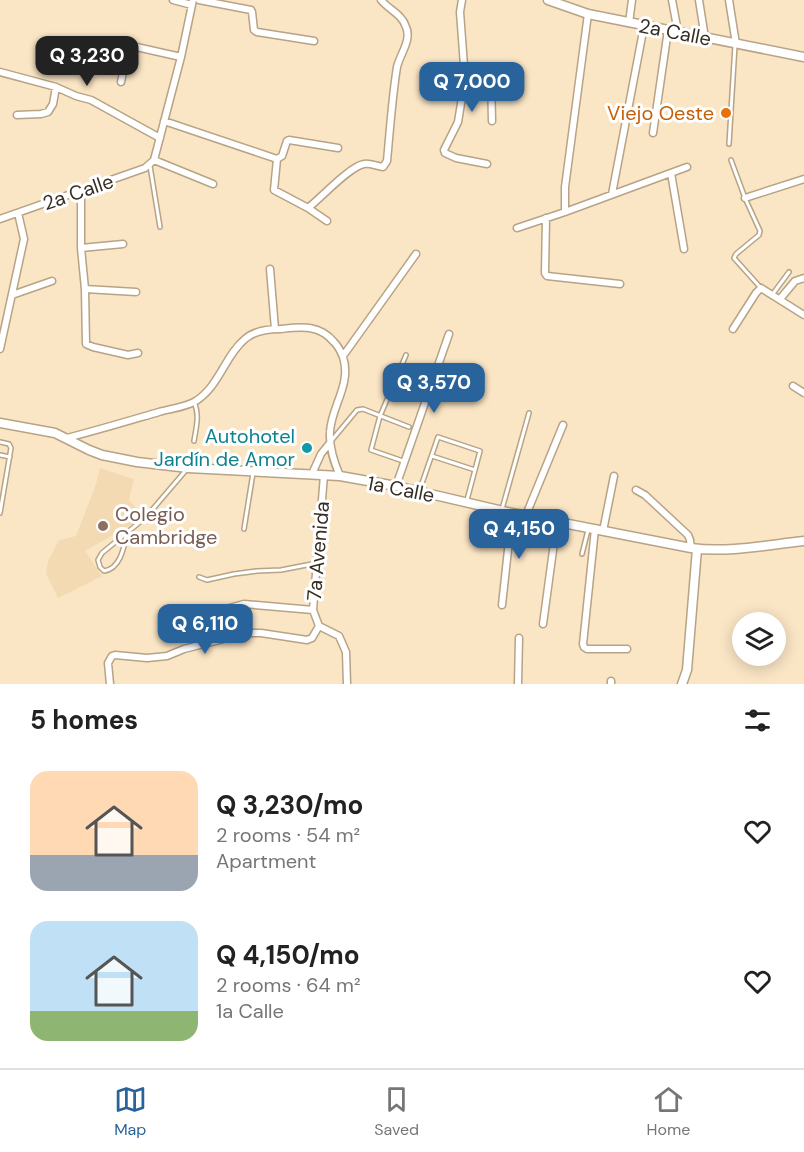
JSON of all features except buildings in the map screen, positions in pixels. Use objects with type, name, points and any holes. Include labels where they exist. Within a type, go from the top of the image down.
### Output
[{"type":"main road","name":"2a Calle","points":[[548,0],[588,14],[628,23],[804,57]]},
{"type":"main road","name":"1a Calle","points":[[0,423],[55,433],[102,455],[137,462],[188,468],[340,476],[694,549],[732,549],[804,541]]},
{"type":"main road","points":[[690,684],[687,670],[694,549]]},
{"type":"main road","points":[[682,684],[687,670]]},
{"type":"street","points":[[173,0],[193,3],[152,162],[213,184]]},
{"type":"street","points":[[199,0],[251,10],[254,30],[257,32],[314,41]]},
{"type":"street","points":[[308,208],[353,167],[368,163],[383,167],[387,161],[398,64],[408,32],[404,21],[381,0]]},
{"type":"street","points":[[462,0],[460,12],[465,79],[458,122],[444,150],[445,153],[456,158],[487,164]]},
{"type":"street","points":[[628,23],[632,0]]},
{"type":"street","points":[[672,0],[678,32]]},
{"type":"street","points":[[699,0],[705,38]]},
{"type":"street","points":[[729,0],[736,44]]},
{"type":"street","points":[[566,212],[565,187],[588,14]]},
{"type":"street","points":[[612,195],[644,26]]},
{"type":"street","points":[[653,133],[668,30]]},
{"type":"street","points":[[120,82],[128,48],[132,46],[180,57]]},
{"type":"street","points":[[465,79],[480,71],[491,77],[492,121]]},
{"type":"street","points":[[0,72],[56,87],[91,100],[160,138]]},
{"type":"street","points":[[16,115],[48,112],[56,87]]},
{"type":"street","points":[[164,121],[277,159]]},
{"type":"street","points":[[277,159],[282,156],[289,140],[338,148]]},
{"type":"street","points":[[277,159],[274,190],[327,221]]},
{"type":"street","name":"2a Calle","points":[[0,219],[145,168],[152,162]]},
{"type":"street","points":[[517,228],[687,166]]},
{"type":"street","points":[[670,173],[684,249]]},
{"type":"street","points":[[745,198],[804,179]]},
{"type":"street","points":[[81,191],[81,248],[85,289],[86,344],[128,355],[138,353]]},
{"type":"street","points":[[0,349],[24,239],[18,213]]},
{"type":"street","points":[[546,219],[545,273],[547,276],[620,284]]},
{"type":"street","points":[[81,248],[123,244]]},
{"type":"street","points":[[343,356],[416,254]]},
{"type":"street","points":[[270,269],[275,329]]},
{"type":"street","points":[[780,299],[795,281],[804,278]]},
{"type":"street","points":[[12,295],[52,281]]},
{"type":"street","points":[[733,329],[761,288],[803,313]]},
{"type":"street","points":[[85,289],[136,292]]},
{"type":"street","points":[[67,438],[194,402],[212,387],[246,338],[255,333],[275,329],[311,327],[329,336],[343,356],[345,379],[332,417],[330,432],[331,454],[340,476]]},
{"type":"street","points":[[396,486],[448,334]]},
{"type":"street","points":[[793,386],[804,393]]},
{"type":"street","points":[[526,515],[563,425]]},
{"type":"street","points":[[312,474],[321,454],[330,443]]},
{"type":"street","name":"7a Avenida","points":[[324,475],[313,610],[319,626],[339,636],[346,652],[347,684]]},
{"type":"street","points":[[614,476],[595,529],[583,644],[587,649],[627,649]]},
{"type":"street","points":[[636,490],[645,495],[688,535],[694,549]]},
{"type":"street","points":[[502,605],[512,513]]},
{"type":"street","points":[[543,624],[557,521]]},
{"type":"street","points":[[197,617],[244,604],[313,610]]},
{"type":"street","points":[[110,684],[108,663],[115,655],[147,658],[167,656],[184,649],[247,633],[307,640],[312,638],[319,626]]},
{"type":"street","points":[[518,684],[519,638]]},
{"type":"lane","points":[[729,144],[736,44]]},
{"type":"lane","points":[[731,160],[759,231],[759,235],[734,258],[761,288]]},
{"type":"lane","points":[[152,162],[160,227]]},
{"type":"lane","points":[[772,295],[789,272]]},
{"type":"lane","points":[[405,462],[371,450],[380,416],[406,355]]},
{"type":"lane","points":[[194,402],[197,412],[194,441]]},
{"type":"lane","points":[[330,443],[357,410],[363,409],[409,427]]},
{"type":"lane","points":[[502,510],[529,413]]},
{"type":"lane","points":[[419,492],[438,437],[480,451],[467,502]]},
{"type":"lane","points":[[0,442],[9,444],[11,448],[0,513]]},
{"type":"lane","points":[[0,455],[10,457]]},
{"type":"lane","points":[[432,456],[475,470]]},
{"type":"lane","points":[[127,533],[116,564],[112,569],[104,571],[98,564],[99,557],[108,546],[146,517],[188,468]]},
{"type":"lane","points":[[244,528],[253,471]]},
{"type":"lane","points":[[582,554],[595,529]]},
{"type":"lane","points":[[199,577],[207,580],[234,574],[281,570],[317,563]]},
{"type":"shaded area","name":"Colegio Cambridge","points":[[100,468],[134,479],[129,500],[144,517],[85,551],[102,576],[58,598],[46,574],[48,561],[59,540],[76,536]]},
{"type":"place","name":"Viejo Oeste","points":[[726,113]]},
{"type":"place","name":"Autohotel Jardín de Amor","points":[[307,448]]},
{"type":"place","name":"Colegio Cambridge","points":[[103,526]]}]
